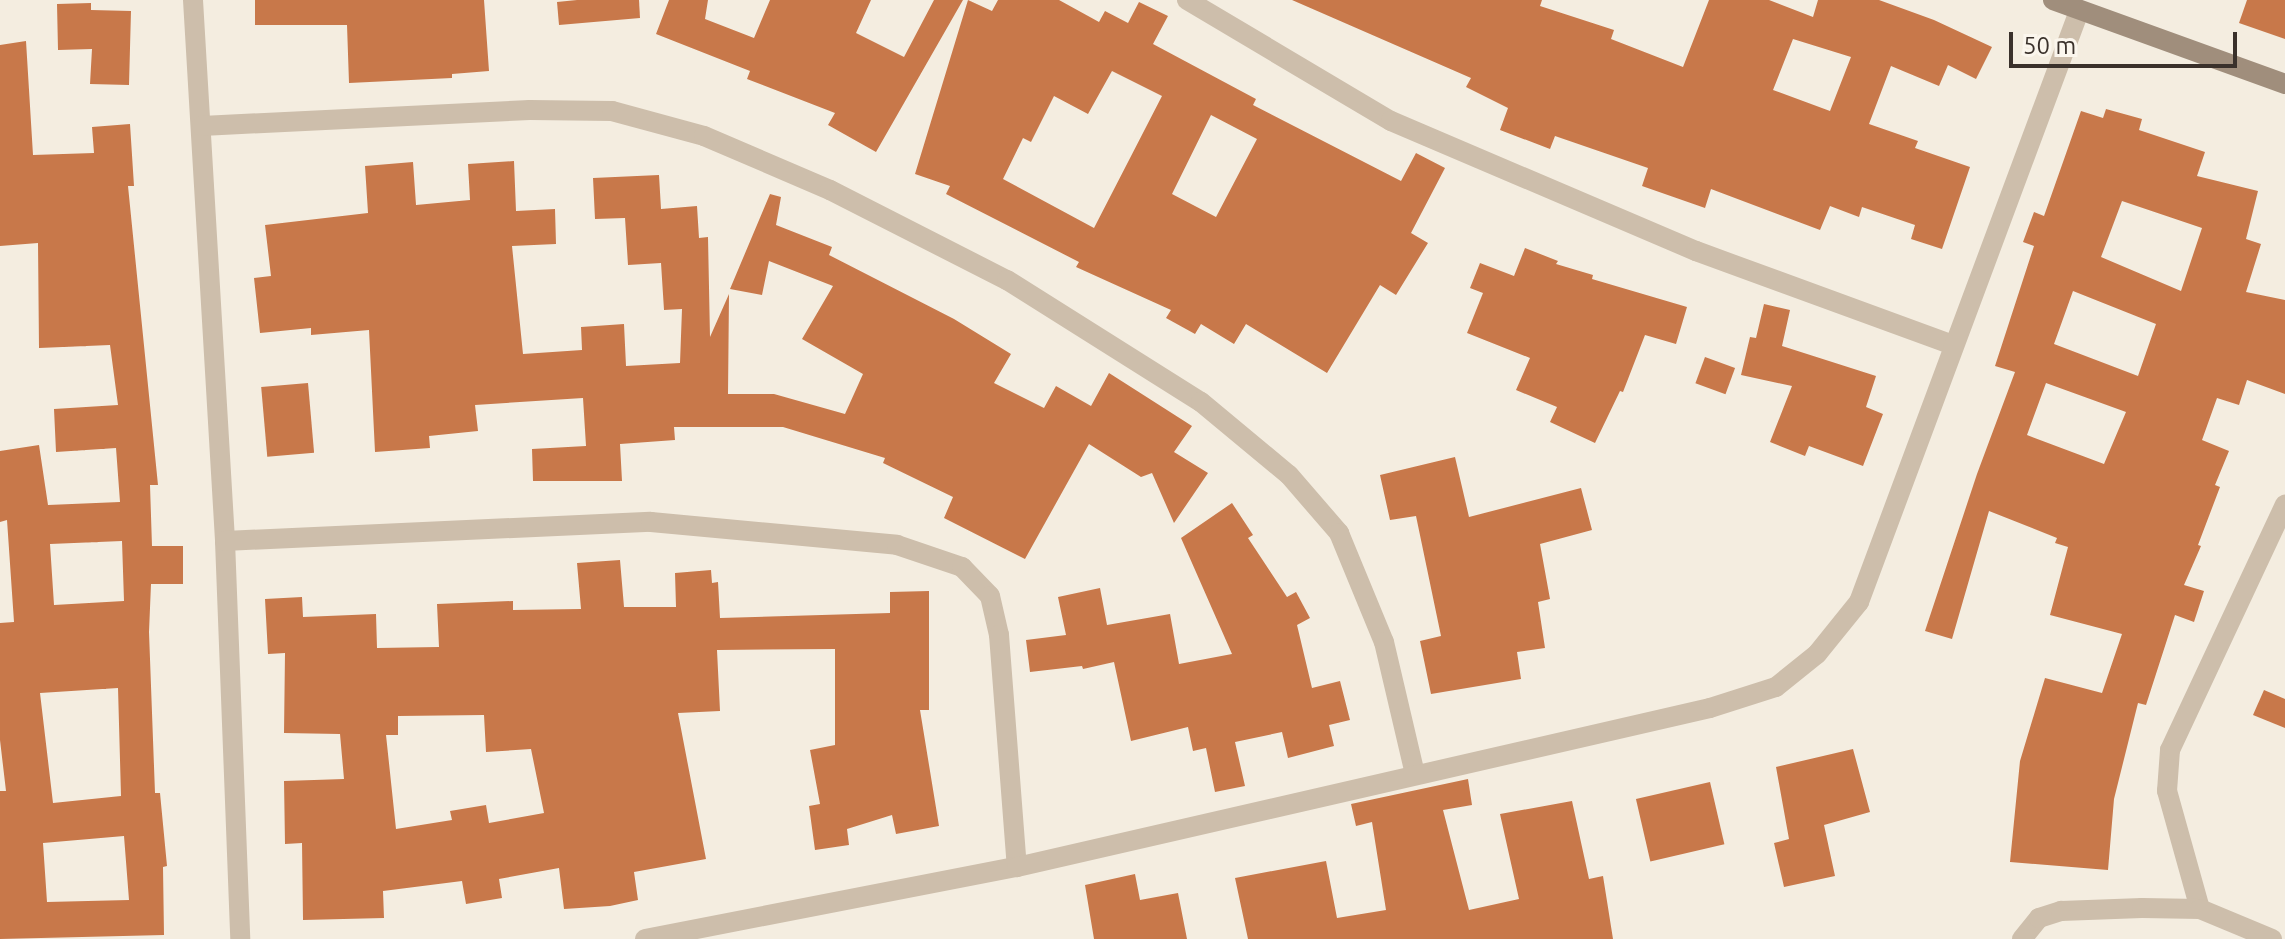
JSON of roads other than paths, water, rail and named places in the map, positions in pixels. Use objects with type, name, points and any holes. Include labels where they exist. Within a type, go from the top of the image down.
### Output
[{"type":"street","points":[[193,0],[225,541],[240,939]]},
{"type":"street","points":[[1187,0],[1391,121],[1696,251],[1953,345]]},
{"type":"street","points":[[2053,0],[2285,84]]},
{"type":"street","points":[[645,939],[1017,867],[1710,708],[1776,687],[1817,654],[1859,602],[2079,11]]},
{"type":"street","points":[[202,126],[530,110],[612,111],[704,136],[788,172],[1007,280],[1201,402],[1289,475],[1339,533],[1384,642],[1415,774]]},
{"type":"street","points":[[2200,909],[2167,791],[2170,750],[2285,505]]},
{"type":"street","points":[[225,541],[651,522],[897,545],[962,567],[990,596],[999,635],[1017,867]]},
{"type":"street","points":[[2022,939],[2039,918],[2061,911],[2200,909],[2272,939]]}]
